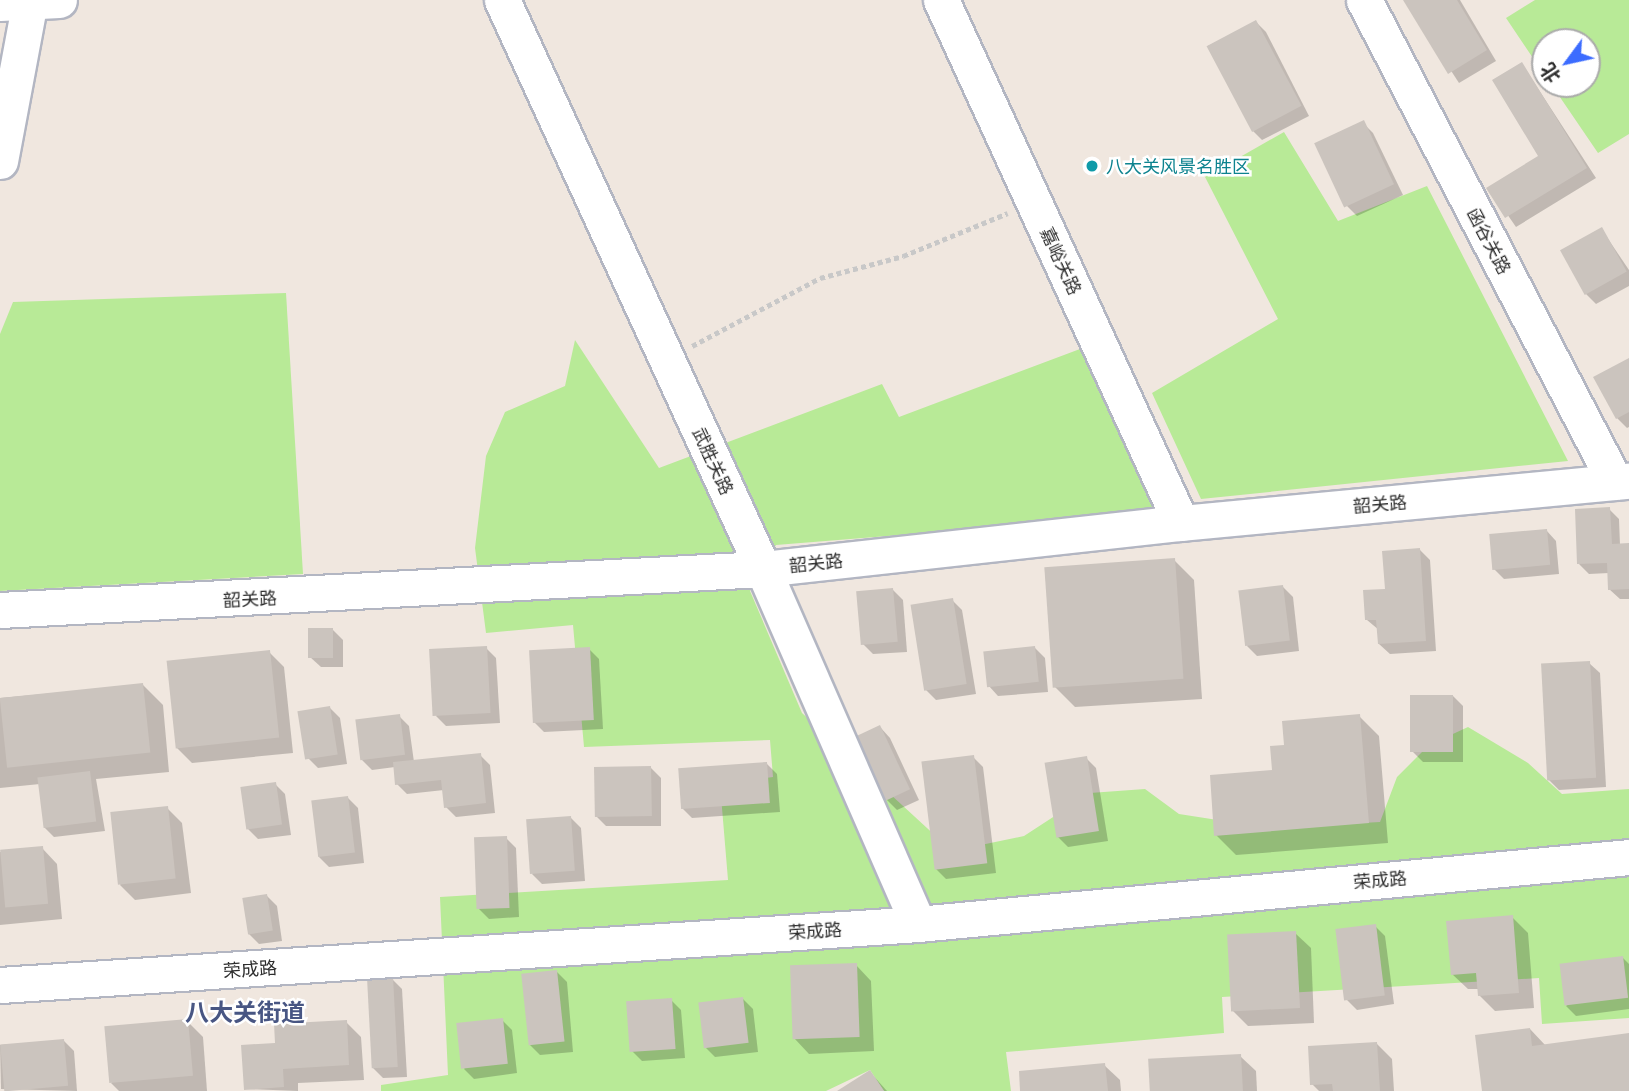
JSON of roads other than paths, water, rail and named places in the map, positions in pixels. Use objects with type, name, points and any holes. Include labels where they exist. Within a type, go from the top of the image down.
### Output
[{"type":"street","name":"武胜关路","points":[[502,0],[763,569],[918,924]]},
{"type":"street","name":"嘉峪关路","points":[[941,0],[1181,523]]},
{"type":"street","name":"函谷关路","points":[[1364,0],[1622,482]]},
{"type":"street","points":[[0,161],[30,2]]},
{"type":"street","name":"韶关路","points":[[0,610],[763,569],[1181,523],[1622,482]]},
{"type":"street","name":"荣成路","points":[[0,985],[918,924],[1629,857]]},
{"type":"place","name":"八大关风景名胜区","points":[[1092,166]]},
{"type":"district","name":"八大关街道","points":[[245,1012]]}]
